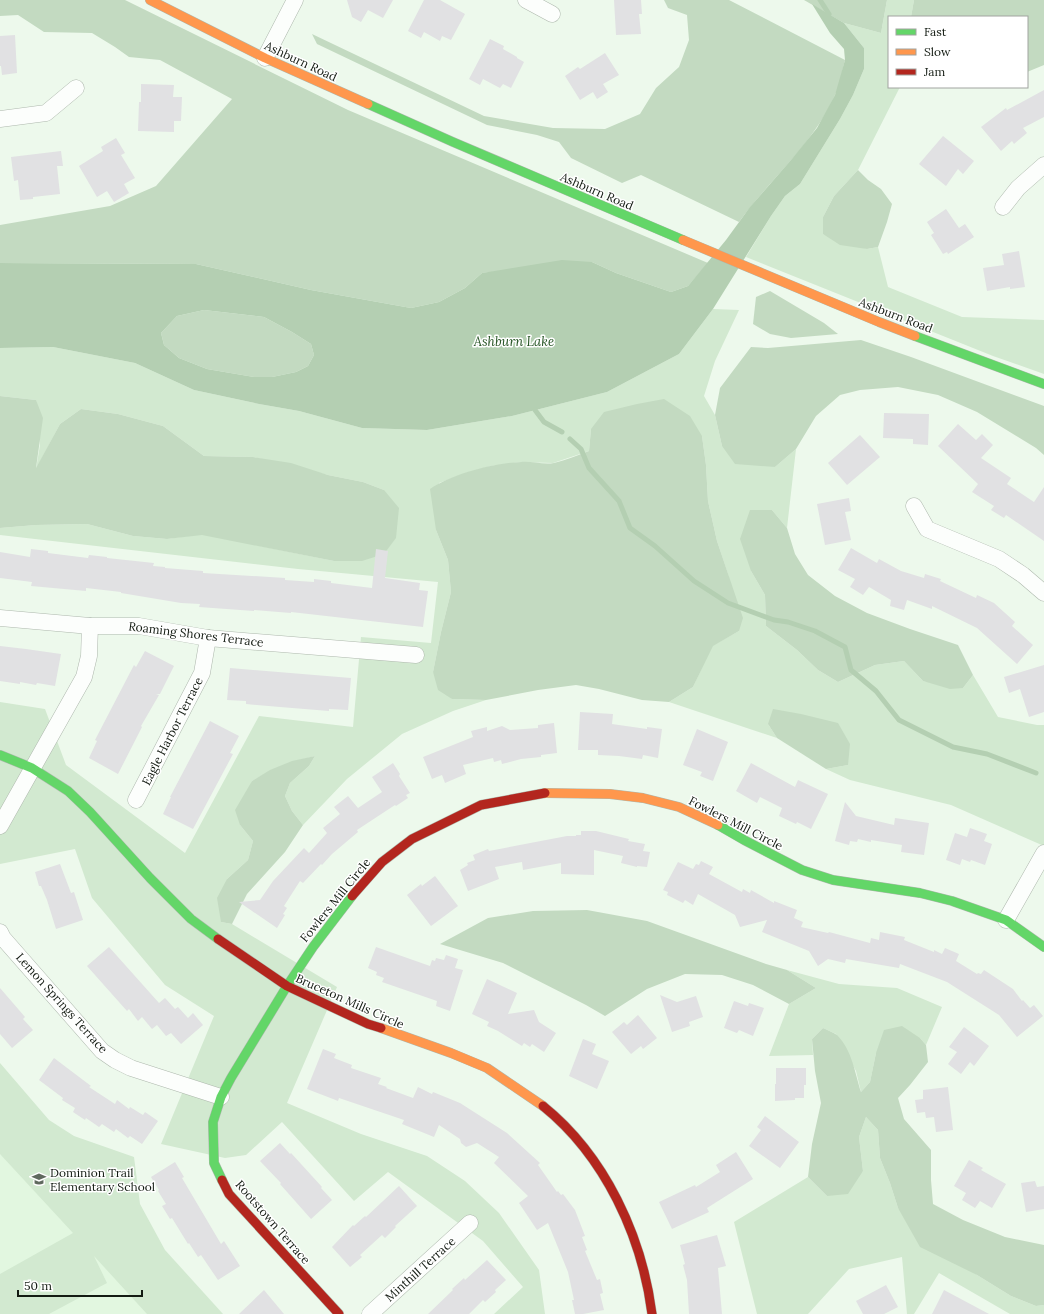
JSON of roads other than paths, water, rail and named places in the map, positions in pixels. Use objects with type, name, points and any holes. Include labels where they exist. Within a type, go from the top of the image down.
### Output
[{"type":"street","name":"Ashburn Road","points":[[150,0],[265,58],[453,142],[879,322],[1044,384]]},
{"type":"street","points":[[265,58],[295,0]]},
{"type":"street","points":[[526,0],[552,14]]},
{"type":"street","points":[[0,119],[46,113],[76,88]]},
{"type":"street","points":[[1003,208],[1018,188],[1044,165]]},
{"type":"street","points":[[914,506],[927,529],[999,559],[1023,575],[1044,593]]},
{"type":"street","name":"Roaming Shores Terrace","points":[[0,618],[90,626],[139,626],[208,638],[416,655]]},
{"type":"street","points":[[0,826],[84,677],[89,656],[90,626]]},
{"type":"street","name":"Eagle Harbor Terrace","points":[[136,800],[202,673],[208,638]]},
{"type":"street","name":"Bruceton Mills Circle","points":[[0,754],[32,768],[68,791],[90,812],[150,878],[191,919],[225,945],[287,986],[368,1024],[451,1053],[487,1068],[537,1101],[553,1114],[585,1149],[598,1167],[630,1229],[644,1265],[652,1314]]},
{"type":"street","name":"Fowlers Mill Circle","points":[[287,986],[317,941],[354,893],[382,862],[412,839],[481,805],[546,793],[610,794],[643,798],[679,807],[719,825],[744,840],[802,870],[833,880],[920,893],[945,899],[1006,920],[1044,947]]},
{"type":"street","points":[[1006,920],[1044,853]]},
{"type":"street","name":"Lemon Springs Terrace","points":[[0,932],[3,938],[102,1051],[131,1068],[221,1097]]},
{"type":"street","name":"Rootstown Terrace","points":[[287,986],[221,1097],[213,1122],[214,1163],[229,1194],[339,1314]]},
{"type":"street","name":"Minthill Terrace","points":[[370,1314],[470,1223]]},
{"type":"water","name":"Ashburn Lake","points":[[812,4],[844,23],[864,48],[864,69],[853,95],[840,119],[800,184],[785,196],[713,309],[679,354],[607,392],[512,416],[427,430],[362,428],[299,411],[194,390],[135,363],[53,347],[0,348],[0,263],[196,264],[311,290],[411,308],[439,302],[465,288],[482,273],[562,260],[592,262],[616,273],[671,292],[688,286],[726,240],[750,207],[817,128],[835,95],[845,60],[844,49],[830,33]],"holes":[[[204,310],[264,317],[311,344],[314,355],[308,366],[296,372],[272,377],[254,377],[207,369],[179,358],[164,345],[161,333],[177,316]]]},
{"type":"waterway","points":[[820,0],[829,14]]},
{"type":"waterway","points":[[535,410],[544,422],[562,432]]},
{"type":"waterway","points":[[570,439],[581,449],[589,468],[619,501],[630,528],[655,546],[694,581],[728,603],[774,620],[788,622],[815,631],[845,647],[851,670],[876,691],[899,720],[953,747],[987,754],[1036,773]]},
{"type":"place","name":"Dominion Trail Elementary School","points":[[39,1179]]}]
